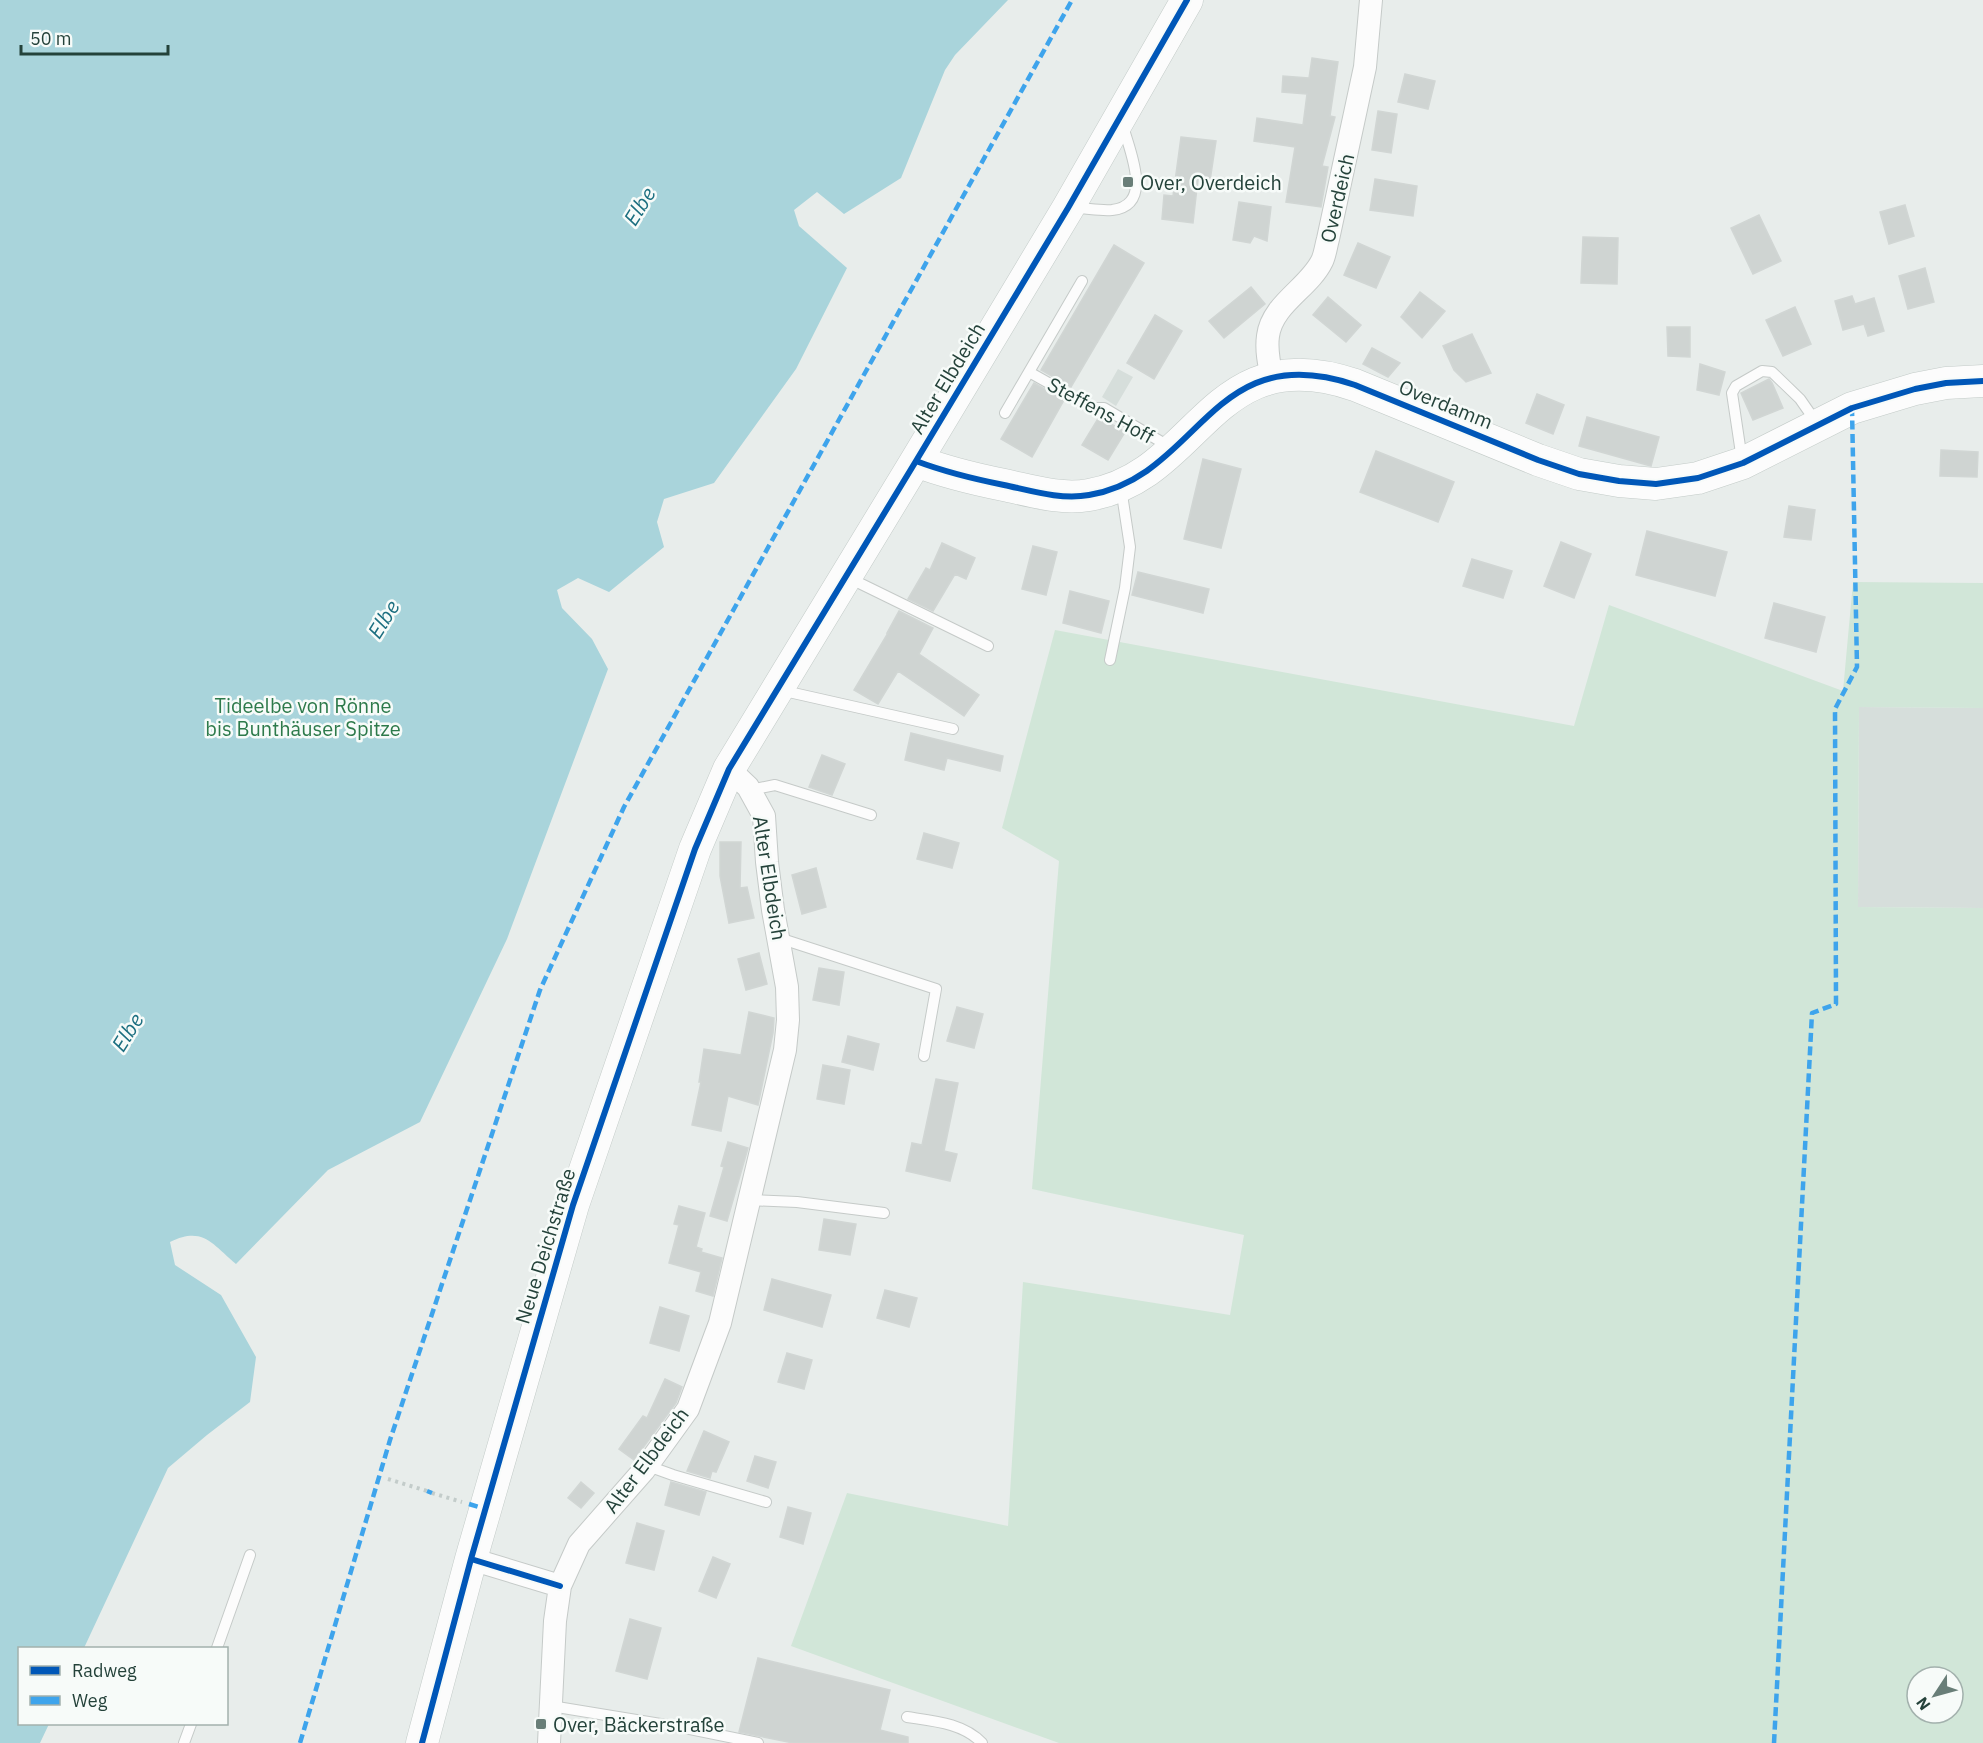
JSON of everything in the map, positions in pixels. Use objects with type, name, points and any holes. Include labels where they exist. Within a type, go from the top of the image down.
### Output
[{"type":"street","name":"Alter Elbdeich","points":[[549,1743],[555,1621],[560,1586],[579,1544],[648,1466],[688,1409],[720,1323],[785,1050],[788,987],[767,862],[764,816],[739,779],[777,689],[1068,208],[1187,0]]},
{"type":"street","name":"Overdeich","points":[[1272,377],[1268,334],[1274,316],[1316,270],[1322,261],[1329,239],[1365,67],[1371,0]]},
{"type":"street","name":"Overdamm","points":[[916,461],[946,472],[1050,495],[1089,495],[1121,485],[1151,468],[1213,409],[1244,388],[1272,377],[1301,374],[1342,381],[1538,460],[1589,476],[1619,482],[1656,484],[1698,478],[1743,463],[1852,408],[1915,389],[1946,383],[1983,381]]},
{"type":"street","name":"Neue Deichstraße","points":[[423,1743],[471,1559],[573,1205],[695,849],[739,779]]},
{"type":"street","points":[[471,1559],[560,1586]]},
{"type":"lane","points":[[1068,208],[1113,210],[1127,203],[1135,193],[1138,182],[1120,115]]},
{"type":"lane","name":"Steffens Hoff","points":[[1005,413],[1082,281]]},
{"type":"lane","points":[[1743,463],[1732,393],[1736,386],[1762,371],[1772,372],[1800,399],[1818,424]]},
{"type":"lane","name":"Steffens Hoff","points":[[1029,372],[1093,408],[1104,408],[1173,449]]},
{"type":"lane","points":[[1110,660],[1125,588],[1130,547],[1121,485]]},
{"type":"lane","points":[[846,576],[988,646]]},
{"type":"lane","points":[[777,689],[952,729]]},
{"type":"lane","points":[[739,779],[775,785],[871,815]]},
{"type":"lane","points":[[778,938],[936,989],[924,1056]]},
{"type":"lane","points":[[749,1200],[797,1202],[884,1213]]},
{"type":"lane","points":[[648,1466],[766,1502]]},
{"type":"lane","points":[[217,1647],[250,1555]]},
{"type":"lane","points":[[551,1706],[685,1728],[758,1743]]},
{"type":"lane","points":[[907,1717],[951,1724],[976,1736],[982,1743]]},
{"type":"lane","points":[[184,1743],[191,1725]]},
{"type":"path","points":[[387,1479],[469,1504]]},
{"type":"shaded area","points":[[1118,369],[1133,377],[1116,406],[1102,397]]},
{"type":"shaded area","points":[[1859,707],[1983,708],[1983,908],[1858,907]]},
{"type":"green space","points":[[1853,582],[1983,583],[1983,708],[1859,707],[1858,907],[1983,908],[1983,1743],[1059,1743],[791,1646],[847,1493],[1008,1526],[1023,1282],[1230,1315],[1244,1235],[1032,1189],[1059,861],[1002,828],[1055,630],[1574,726],[1609,605],[1843,691]]},
{"type":"water","name":"Tideelbe von Rönne bis Bunthäuser Spitze","points":[[0,0],[1008,0],[955,55],[945,70],[901,178],[844,214],[817,192],[794,210],[799,226],[847,268],[796,369],[714,483],[664,499],[657,522],[664,547],[609,592],[578,578],[557,590],[562,608],[592,639],[608,669],[507,939],[420,1122],[328,1170],[236,1264],[213,1244],[199,1237],[191,1236],[170,1242],[175,1265],[221,1295],[256,1357],[250,1402],[168,1468],[84,1647],[18,1647],[18,1725],[49,1725],[40,1743],[0,1743]]},
{"type":"building","points":[[1312,58],[1338,62],[1330,116],[1335,117],[1322,166],[1328,167],[1321,207],[1286,202],[1295,147],[1254,141],[1257,118],[1303,125],[1307,94],[1282,92],[1283,76],[1309,78]]},
{"type":"building","points":[[1405,74],[1435,81],[1428,109],[1398,102]]},
{"type":"building","points":[[1378,111],[1397,114],[1391,153],[1372,150]]},
{"type":"building","points":[[1181,137],[1216,141],[1210,181],[1198,179],[1193,223],[1162,219],[1164,195],[1173,196]]},
{"type":"building","points":[[1375,179],[1417,186],[1413,216],[1370,210]]},
{"type":"building","points":[[1239,202],[1271,207],[1267,241],[1254,236],[1250,243],[1233,240]]},
{"type":"building","points":[[1905,205],[1914,236],[1889,244],[1880,212]]},
{"type":"building","points":[[1759,215],[1781,261],[1753,274],[1731,228]]},
{"type":"building","points":[[1583,237],[1618,238],[1617,284],[1581,283]]},
{"type":"building","points":[[1358,243],[1390,257],[1376,288],[1344,275]]},
{"type":"building","points":[[1114,245],[1144,263],[1071,387],[1041,370]]},
{"type":"building","points":[[1925,268],[1934,302],[1908,309],[1899,276]]},
{"type":"building","points":[[1251,287],[1265,304],[1224,338],[1209,321]]},
{"type":"building","points":[[1420,292],[1445,311],[1422,338],[1401,317]]},
{"type":"building","points":[[1852,296],[1855,304],[1874,298],[1884,331],[1868,336],[1864,324],[1843,330],[1835,301]]},
{"type":"building","points":[[1328,297],[1361,325],[1346,342],[1313,315]]},
{"type":"building","points":[[1795,307],[1811,344],[1783,356],[1766,320]]},
{"type":"building","points":[[1155,315],[1182,331],[1154,379],[1127,363]]},
{"type":"building","points":[[1667,327],[1690,327],[1690,357],[1668,356]]},
{"type":"building","points":[[1472,334],[1491,373],[1466,382],[1454,370],[1443,346]]},
{"type":"building","points":[[1372,348],[1400,363],[1388,377],[1363,364]]},
{"type":"building","points":[[1700,364],[1725,372],[1719,395],[1697,390]]},
{"type":"building","points":[[1769,379],[1783,408],[1753,420],[1741,393]]},
{"type":"building","points":[[1034,383],[1064,400],[1032,457],[1001,439]]},
{"type":"building","points":[[1537,394],[1564,405],[1553,434],[1526,423]]},
{"type":"building","points":[[1099,417],[1125,432],[1108,460],[1082,445]]},
{"type":"building","points":[[1587,417],[1659,437],[1651,466],[1579,446]]},
{"type":"building","points":[[1941,450],[1978,452],[1977,477],[1940,476]]},
{"type":"building","points":[[1376,451],[1454,482],[1438,522],[1360,492]]},
{"type":"building","points":[[1203,459],[1241,469],[1221,548],[1184,539]]},
{"type":"building","points":[[1789,506],[1815,510],[1811,540],[1784,537]]},
{"type":"building","points":[[1647,531],[1727,552],[1715,596],[1636,575]]},
{"type":"building","points":[[1561,542],[1591,554],[1574,598],[1544,586]]},
{"type":"building","points":[[942,543],[975,558],[966,579],[955,574],[933,611],[908,599],[926,568],[930,570]]},
{"type":"building","points":[[1033,546],[1057,552],[1046,595],[1022,589]]},
{"type":"building","points":[[1472,559],[1512,571],[1503,598],[1463,586]]},
{"type":"building","points":[[1138,572],[1209,589],[1203,613],[1132,595]]},
{"type":"building","points":[[1070,591],[1109,601],[1101,633],[1063,623]]},
{"type":"building","points":[[1774,603],[1825,617],[1816,652],[1765,638]]},
{"type":"building","points":[[899,611],[933,628],[919,654],[979,695],[964,716],[898,671],[878,704],[854,690]]},
{"type":"building","points":[[911,733],[1003,756],[1000,771],[947,758],[944,770],[905,760]]},
{"type":"building","points":[[822,755],[845,764],[832,795],[809,787]]},
{"type":"building","points":[[924,833],[959,843],[952,868],[917,859]]},
{"type":"building","points":[[720,842],[741,842],[740,888],[747,887],[754,918],[729,923],[720,876]]},
{"type":"building","points":[[816,868],[826,907],[802,914],[792,875]]},
{"type":"building","points":[[759,953],[767,984],[746,990],[738,959]]},
{"type":"building","points":[[819,968],[844,972],[839,1005],[813,1000]]},
{"type":"building","points":[[957,1007],[983,1014],[974,1048],[947,1041]]},
{"type":"building","points":[[749,1012],[774,1018],[758,1105],[728,1096],[721,1131],[692,1125],[701,1082],[699,1082],[704,1049],[741,1055]]},
{"type":"building","points":[[848,1036],[879,1044],[873,1070],[842,1062]]},
{"type":"building","points":[[823,1065],[850,1070],[844,1104],[817,1099]]},
{"type":"building","points":[[936,1079],[958,1083],[944,1151],[957,1154],[950,1181],[906,1171],[912,1143],[922,1145]]},
{"type":"building","points":[[728,1142],[748,1148],[727,1221],[710,1216],[724,1167],[721,1166]]},
{"type":"building","points":[[679,1206],[705,1213],[696,1247],[702,1249],[701,1252],[722,1258],[713,1296],[696,1291],[701,1272],[669,1263],[679,1225],[674,1224]]},
{"type":"building","points":[[824,1219],[856,1224],[850,1255],[819,1250]]},
{"type":"building","points":[[772,1279],[831,1295],[822,1327],[764,1310]]},
{"type":"building","points":[[885,1290],[917,1298],[909,1327],[877,1318]]},
{"type":"building","points":[[660,1307],[689,1316],[679,1351],[650,1343]]},
{"type":"building","points":[[787,1353],[812,1360],[804,1389],[778,1382]]},
{"type":"building","points":[[665,1379],[682,1387],[676,1403],[634,1460],[619,1449],[643,1416],[647,1418]]},
{"type":"building","points":[[704,1431],[729,1442],[716,1472],[712,1471],[710,1478],[687,1471]]},
{"type":"building","points":[[755,1456],[776,1462],[768,1488],[747,1481]]},
{"type":"building","points":[[581,1482],[594,1493],[581,1508],[568,1498]]},
{"type":"building","points":[[671,1482],[706,1492],[699,1515],[665,1505]]},
{"type":"building","points":[[788,1507],[811,1513],[803,1544],[780,1537]]},
{"type":"building","points":[[637,1523],[664,1531],[654,1570],[626,1563]]},
{"type":"building","points":[[713,1557],[730,1564],[716,1598],[699,1591]]},
{"type":"building","points":[[630,1619],[661,1628],[647,1679],[616,1671]]},
{"type":"building","points":[[758,1658],[890,1690],[880,1730],[908,1737],[908,1743],[793,1743],[739,1732]]},
{"type":"marked path","points":[[300,1743],[390,1440],[540,990],[624,807],[1072,0]]},
{"type":"marked path","points":[[1774,1743],[1812,1013],[1836,1004],[1835,709],[1857,667],[1852,408]]},
{"type":"marked path","points":[[427,1491],[432,1493]]},
{"type":"marked path","points":[[469,1504],[485,1509]]},
{"type":"cycle path","points":[[422,1743],[471,1559],[573,1205],[695,849],[729,769],[1068,208],[1187,0]]},
{"type":"cycle path","points":[[916,461],[960,475],[1036,492],[1057,496],[1089,495],[1127,483],[1157,463],[1210,414],[1237,393],[1268,379],[1307,375],[1355,385],[1538,460],[1579,474],[1656,484],[1698,478],[1743,463],[1852,408],[1915,389],[1946,383],[1983,381]]},
{"type":"cycle path","points":[[471,1559],[560,1586]]},
{"type":"place","name":"Over, Overdeich","points":[[1128,182]]},
{"type":"place","name":"Over, Bäckerstraße","points":[[541,1724]]},
{"type":"water label","name":"Elbe","points":[[639,206]]},
{"type":"water label","name":"Elbe","points":[[383,619]]},
{"type":"water label","name":"Elbe","points":[[127,1032]]}]
